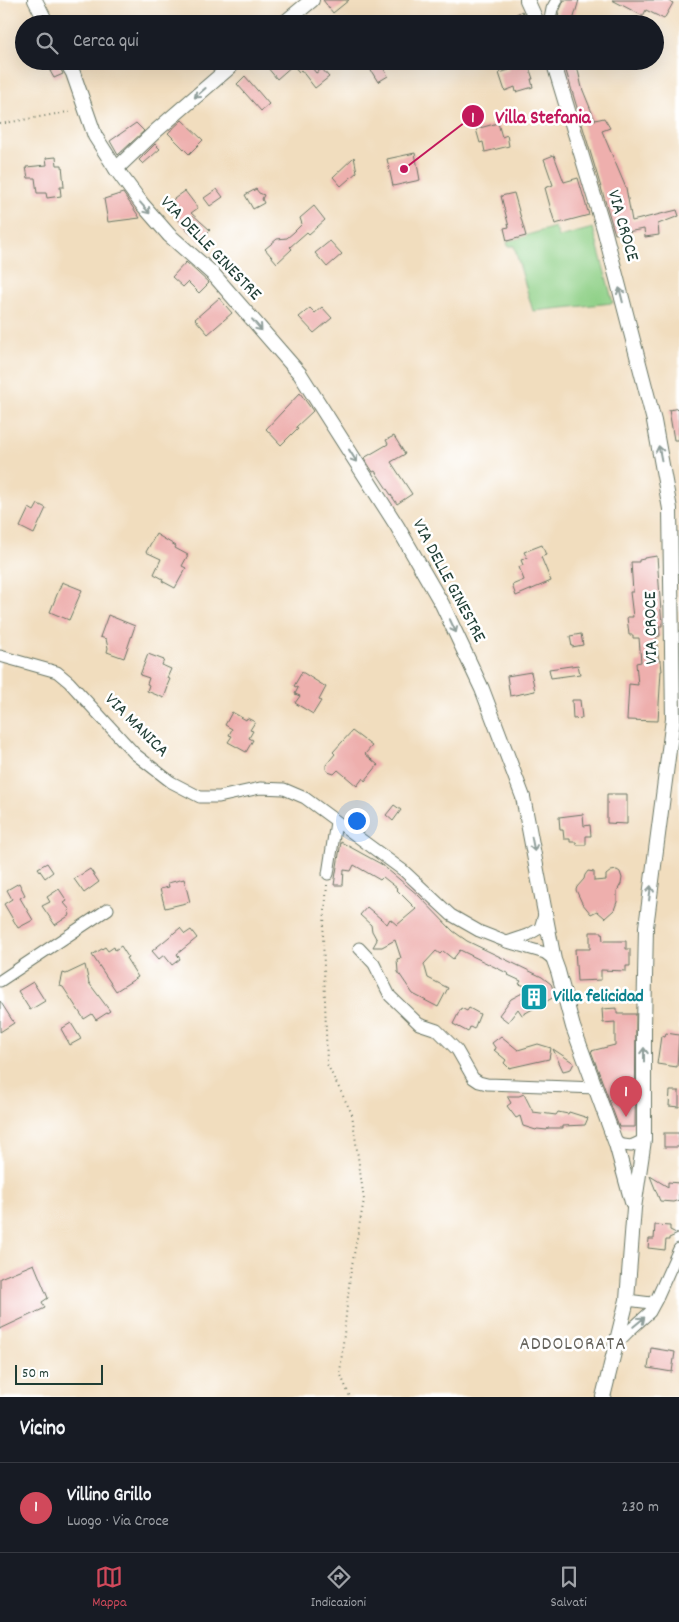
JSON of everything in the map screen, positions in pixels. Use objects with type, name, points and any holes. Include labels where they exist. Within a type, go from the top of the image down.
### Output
[{"type":"street","points":[[35,0],[42,15]]},
{"type":"street","points":[[294,15],[312,0]]},
{"type":"street","points":[[527,0],[534,15]]},
{"type":"street","points":[[550,15],[557,0]]},
{"type":"street","name":"VIA DELLE GINESTRE","points":[[71,70],[95,136],[116,169],[142,204],[169,235],[213,274],[300,374],[402,533],[442,604],[482,689],[524,796],[554,960],[573,1027],[616,1144],[634,1208]]},
{"type":"street","points":[[116,169],[156,130],[226,70]]},
{"type":"street","name":"VIA CROCE","points":[[556,70],[604,229],[654,421],[670,509],[673,719],[646,927],[644,1140],[634,1208],[627,1300],[603,1397]]},
{"type":"street","name":"VIA MANICA","points":[[0,656],[57,672],[69,682],[135,754],[171,782],[200,797],[219,797],[260,788],[284,789],[305,798],[404,871],[452,915],[479,931],[507,942],[545,953],[554,960]]},
{"type":"street","points":[[328,874],[336,822]]},
{"type":"street","points":[[0,981],[108,909]]},
{"type":"street","points":[[507,942],[528,935],[540,928],[546,910]]},
{"type":"street","points":[[359,948],[374,964],[376,972],[390,996],[419,1024],[437,1030],[457,1050],[473,1078],[479,1082],[487,1084],[596,1088]]},
{"type":"street","points":[[616,1144],[631,1146],[644,1140]]},
{"type":"street","points":[[617,1343],[650,1312],[679,1249]]},
{"type":"street","points":[[627,1300],[651,1303],[657,1298]]},
{"type":"path","points":[[0,124],[85,108]]},
{"type":"path","points":[[328,874],[323,936],[327,1064],[352,1114],[364,1200],[350,1276],[340,1373],[350,1397]]},
{"type":"green space","points":[[555,227],[559,237],[593,228],[613,303],[533,311],[514,246],[508,246],[507,241]]},
{"type":"building","points":[[323,0],[349,0],[333,13]]},
{"type":"building","points":[[564,0],[579,0],[575,15],[558,15]]},
{"type":"building","points":[[612,0],[668,0],[673,3],[664,19],[664,15],[656,15],[646,10],[644,15]]},
{"type":"building","points":[[522,11],[524,15],[515,15]]},
{"type":"building","points":[[61,70],[63,74],[54,78],[50,71]]},
{"type":"building","points":[[270,70],[287,70],[277,79]]},
{"type":"building","points":[[301,70],[314,70],[316,73],[323,70],[329,77],[315,88]]},
{"type":"building","points":[[371,70],[384,70],[388,76],[378,82]]},
{"type":"building","points":[[509,70],[530,70],[533,87],[516,92],[515,87],[505,91],[499,73]]},
{"type":"building","points":[[566,70],[578,70],[582,88],[595,120],[604,118],[610,128],[602,131],[626,188],[632,221],[677,210],[679,216],[658,224],[659,235],[645,237],[644,229],[615,234]]},
{"type":"building","points":[[245,76],[269,104],[261,111],[237,84]]},
{"type":"building","points":[[182,120],[203,140],[189,154],[168,133]]},
{"type":"building","points":[[136,123],[144,131],[118,155],[110,141]]},
{"type":"building","points":[[498,123],[502,137],[507,135],[509,146],[485,152],[483,142],[480,143],[476,129]]},
{"type":"building","points":[[155,144],[160,149],[143,164],[139,160]]},
{"type":"building","points":[[415,153],[420,180],[393,186],[387,159]]},
{"type":"building","points":[[554,155],[564,182],[578,178],[589,215],[555,224],[545,188],[553,185],[544,159]]},
{"type":"building","points":[[56,157],[57,165],[62,165],[64,187],[60,187],[61,196],[47,198],[46,193],[37,193],[35,178],[28,178],[26,167],[47,165],[46,158]]},
{"type":"building","points":[[354,157],[357,172],[341,186],[333,177]]},
{"type":"building","points":[[217,189],[223,197],[210,206],[204,198]]},
{"type":"building","points":[[256,189],[264,195],[262,199],[264,203],[253,209],[245,195]]},
{"type":"building","points":[[185,191],[198,208],[191,213],[210,230],[200,241],[183,226],[167,204]]},
{"type":"building","points":[[123,193],[140,218],[108,222],[104,199]]},
{"type":"building","points":[[514,193],[526,236],[507,241],[504,228],[509,227],[501,196]]},
{"type":"building","points":[[314,206],[325,220],[290,247],[292,249],[277,263],[265,249],[277,239],[287,238],[294,232],[302,224],[300,218]]},
{"type":"building","points":[[330,241],[342,254],[327,267],[315,253]]},
{"type":"building","points":[[186,262],[209,283],[199,293],[188,282],[183,287],[172,277]]},
{"type":"building","points":[[219,298],[232,313],[208,334],[195,319]]},
{"type":"building","points":[[322,307],[332,318],[314,333],[299,317],[310,308],[315,313]]},
{"type":"building","points":[[300,393],[313,411],[281,445],[266,429]]},
{"type":"building","points":[[679,408],[679,440],[674,440],[669,410]]},
{"type":"building","points":[[394,436],[405,454],[391,462],[412,494],[397,504],[364,458],[388,444],[386,440]]},
{"type":"building","points":[[38,504],[46,508],[34,534],[20,527],[29,508],[34,511]]},
{"type":"building","points":[[156,534],[188,555],[182,566],[186,568],[175,588],[154,574],[161,559],[146,552]]},
{"type":"building","points":[[542,545],[546,555],[541,557],[551,581],[516,596],[512,585],[524,580],[519,567],[523,565],[521,560],[527,558],[524,552]]},
{"type":"building","points":[[657,556],[662,626],[659,626],[660,636],[656,637],[662,671],[658,721],[627,720],[629,684],[638,685],[636,663],[641,662],[639,638],[633,638],[633,635],[629,635],[627,617],[633,617],[630,592],[633,592],[631,562],[639,562],[639,560],[644,558]]},
{"type":"building","points":[[62,582],[82,590],[69,620],[50,612]]},
{"type":"building","points":[[108,615],[135,626],[124,658],[107,652],[106,639],[100,637]]},
{"type":"building","points":[[581,634],[583,645],[572,647],[570,636]]},
{"type":"building","points":[[148,654],[164,660],[162,665],[171,669],[167,678],[170,679],[164,698],[147,691],[149,678],[140,675]]},
{"type":"building","points":[[578,665],[580,674],[551,678],[549,669]]},
{"type":"building","points":[[302,672],[326,687],[319,700],[321,701],[313,714],[295,703],[300,696],[295,694],[298,688],[294,686]]},
{"type":"building","points":[[531,672],[535,691],[510,696],[507,676]]},
{"type":"building","points":[[572,700],[580,700],[582,718],[573,719]]},
{"type":"building","points":[[232,712],[246,720],[247,718],[255,722],[250,730],[253,731],[249,738],[253,740],[246,752],[228,742],[232,736],[229,735],[232,729],[225,725]]},
{"type":"building","points":[[352,731],[372,746],[365,754],[378,765],[365,781],[363,778],[357,786],[338,770],[334,774],[326,769],[326,765],[335,754],[333,752]]},
{"type":"building","points":[[607,794],[627,794],[627,824],[607,823]]},
{"type":"building","points":[[394,805],[401,810],[393,821],[386,815]]},
{"type":"building","points":[[583,814],[584,826],[590,825],[591,836],[586,836],[586,845],[577,845],[576,842],[570,842],[570,839],[564,839],[563,830],[560,830],[559,817]]},
{"type":"building","points":[[341,842],[381,864],[418,895],[453,931],[467,941],[542,977],[551,984],[556,996],[522,1015],[518,1009],[508,1022],[499,1015],[511,999],[532,988],[519,984],[521,981],[509,974],[460,950],[453,959],[443,951],[440,954],[436,951],[424,964],[428,978],[448,988],[438,1007],[413,994],[398,972],[397,959],[401,958],[395,940],[382,947],[373,947],[377,940],[371,925],[360,915],[367,907],[387,924],[390,919],[397,925],[416,909],[397,888],[383,877],[380,880],[354,865],[351,871],[344,870],[343,885],[334,885]]},
{"type":"building","points":[[47,863],[53,872],[45,878],[38,868]]},
{"type":"building","points":[[90,869],[99,882],[84,893],[74,879]]},
{"type":"building","points":[[617,870],[622,878],[617,891],[617,902],[614,910],[605,918],[597,911],[591,914],[582,903],[576,890],[577,887],[588,871],[594,872],[594,881],[606,880],[606,875],[611,871]]},
{"type":"building","points":[[184,879],[190,902],[165,908],[160,889],[169,887],[168,883]]},
{"type":"building","points":[[19,883],[25,895],[20,898],[33,920],[18,928],[4,904],[12,899],[7,890]]},
{"type":"building","points":[[59,889],[67,901],[64,903],[70,910],[68,911],[70,915],[55,925],[42,906],[50,902],[47,897]]},
{"type":"building","points":[[180,928],[185,934],[191,930],[197,938],[177,954],[180,959],[172,965],[164,955],[159,959],[152,951]]},
{"type":"building","points":[[590,932],[602,932],[603,941],[626,941],[626,949],[630,949],[630,966],[626,966],[626,971],[601,970],[601,980],[577,981],[575,949],[590,949]]},
{"type":"building","points":[[121,946],[138,977],[116,991],[92,955],[105,947],[108,951],[114,947],[115,950]]},
{"type":"building","points":[[85,965],[89,983],[110,1011],[96,1020],[92,1014],[84,1019],[63,987],[60,986],[63,973],[66,974]]},
{"type":"building","points":[[33,982],[45,1001],[30,1010],[18,991]]},
{"type":"building","points":[[0,1001],[14,1023],[0,1032]]},
{"type":"building","points":[[461,1008],[467,1011],[469,1008],[480,1014],[474,1029],[470,1027],[468,1032],[453,1024]]},
{"type":"building","points":[[617,1008],[617,1014],[636,1014],[635,1127],[619,1127],[591,1051],[615,1045],[615,1022],[603,1023],[602,1009]]},
{"type":"building","points":[[71,1023],[81,1039],[70,1045],[61,1029]]},
{"type":"building","points":[[666,1033],[679,1035],[677,1067],[657,1064],[661,1036],[665,1037]]},
{"type":"building","points":[[501,1036],[518,1050],[538,1044],[551,1048],[549,1059],[509,1068],[504,1063],[506,1060],[494,1050],[496,1049],[492,1043]]},
{"type":"building","points":[[553,1049],[574,1063],[571,1069],[563,1071]]},
{"type":"building","points":[[670,1091],[679,1091],[679,1107],[669,1106]]},
{"type":"building","points":[[524,1094],[533,1112],[556,1115],[558,1112],[568,1114],[569,1112],[588,1118],[585,1125],[563,1126],[563,1128],[548,1128],[547,1130],[536,1130],[523,1126],[520,1116],[516,1118],[507,1106],[511,1103],[507,1096]]},
{"type":"building","points":[[664,1133],[679,1133],[679,1147],[664,1147]]},
{"type":"building","points":[[650,1176],[668,1187],[668,1182],[679,1183],[679,1200],[673,1202],[660,1201]]},
{"type":"building","points":[[655,1225],[670,1226],[670,1230],[678,1234],[666,1240],[665,1250],[648,1248],[649,1239],[654,1239]]},
{"type":"building","points":[[34,1264],[48,1298],[42,1302],[45,1308],[0,1329],[0,1278]]},
{"type":"building","points":[[651,1348],[675,1352],[672,1372],[648,1368]]},
{"type":"place","name":"Villa Stefania","points":[[404,169]]},
{"type":"place","name":"Villa felicidad","points":[[534,997]]},
{"type":"place","name":"Villino Grillo","points":[[626,1117]]},
{"type":"district","name":"ADDOLORATA","points":[[573,1345]]}]
